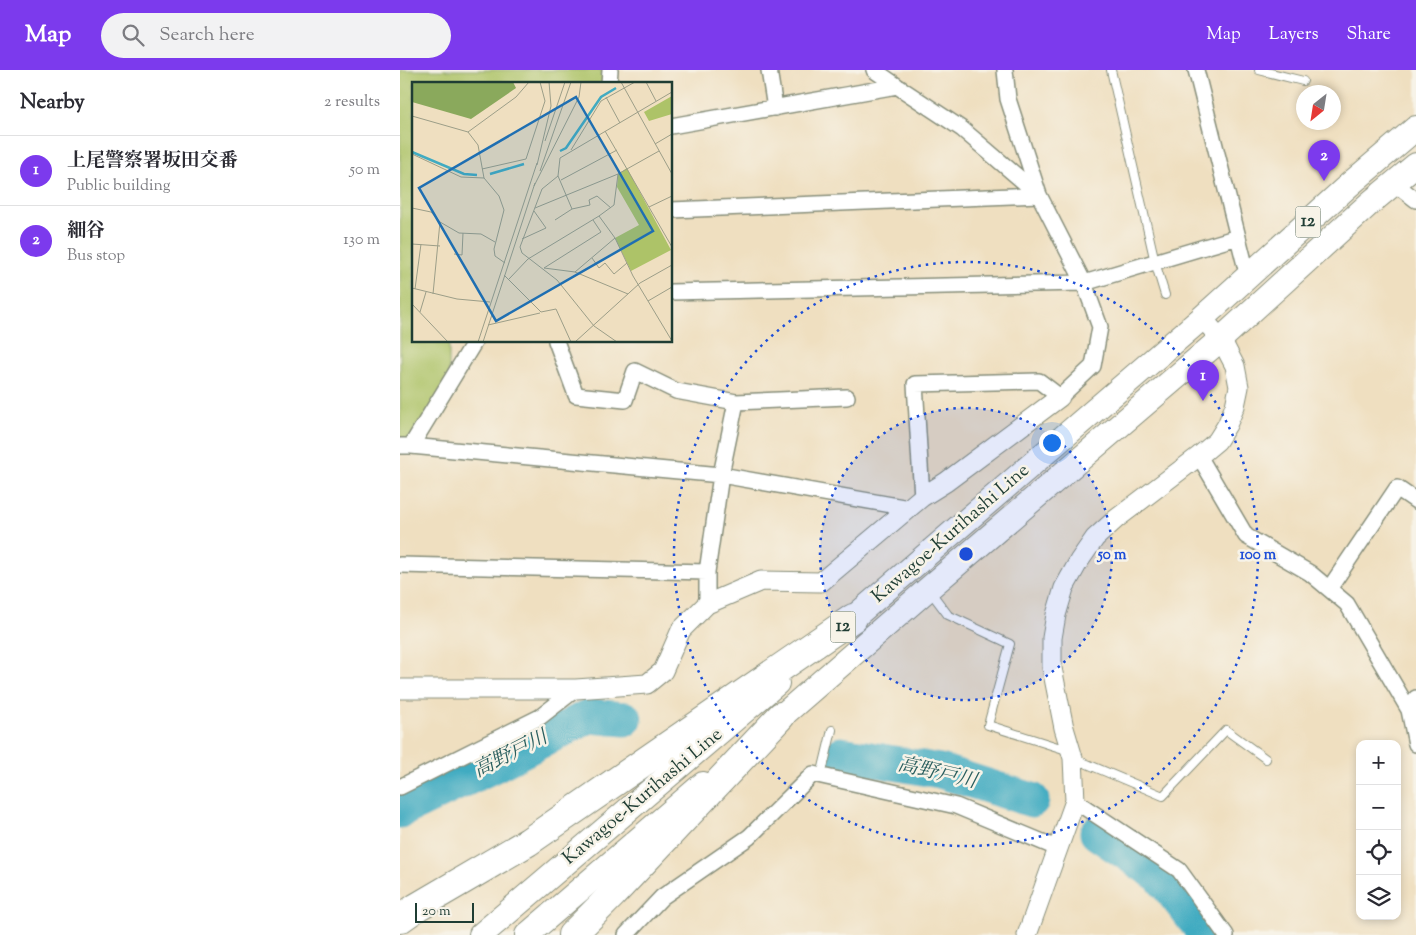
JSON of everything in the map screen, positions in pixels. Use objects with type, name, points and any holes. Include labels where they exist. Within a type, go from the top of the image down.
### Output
[{"type":"highway","points":[[400,918],[528,842],[853,618]]},
{"type":"highway","points":[[572,935],[781,716]]},
{"type":"main road","name":"Kawagoe-Kurihashi Line","points":[[481,935],[1202,318],[1349,185],[1416,128]]},
{"type":"main road","name":"Kawagoe-Kurihashi Line","points":[[527,935],[928,589],[1221,340],[1416,165]]},
{"type":"street","points":[[769,70],[775,108]]},
{"type":"street","points":[[874,70],[962,129],[1039,195]]},
{"type":"street","points":[[400,689],[576,689],[647,684],[663,671],[681,630],[706,604],[761,581],[821,582],[915,502],[946,482],[1060,397],[1092,366],[1100,327],[1084,283],[1039,195],[1008,99],[1005,70]]},
{"type":"street","points":[[1196,70],[1248,277]]},
{"type":"street","points":[[672,126],[897,86]]},
{"type":"street","points":[[1394,183],[1416,200]]},
{"type":"street","points":[[672,210],[1039,195]]},
{"type":"street","points":[[672,292],[1084,283],[1238,237]]},
{"type":"street","points":[[1027,935],[1075,801],[1073,755],[1064,728],[1052,668],[1052,638],[1056,615],[1064,588],[1095,538],[1116,519],[1217,441],[1227,425],[1235,406],[1239,387],[1235,366],[1221,340],[1202,318]]},
{"type":"street","points":[[473,342],[406,446],[721,475],[915,502]]},
{"type":"street","points":[[556,342],[576,395],[625,400],[636,371],[676,391],[736,402],[847,398]]},
{"type":"street","points":[[915,502],[915,384],[1039,381],[1060,397]]},
{"type":"street","points":[[706,604],[707,572],[721,475],[736,402]]},
{"type":"street","points":[[1199,456],[1246,536],[1310,573],[1347,604],[1412,704],[1416,744]]},
{"type":"street","points":[[1329,589],[1397,488],[1416,501]]},
{"type":"street","points":[[400,565],[707,572]]},
{"type":"street","points":[[400,787],[540,716],[576,689]]},
{"type":"street","points":[[626,935],[662,897],[749,837],[814,774],[956,806],[1058,848]]},
{"type":"street","points":[[1075,801],[1179,870],[1226,935]]},
{"type":"lane","points":[[1111,70],[1164,295]]},
{"type":"lane","points":[[1259,70],[1303,81]]},
{"type":"lane","points":[[928,589],[948,615],[1010,644],[988,725],[1073,755],[1163,796],[1226,730],[1266,759]]},
{"type":"lane","points":[[821,776],[832,730]]},
{"type":"green space","points":[[400,70],[610,70],[609,82],[412,82],[412,342],[449,342],[449,383],[411,446],[400,446]]},
{"type":"waterway","name":"高野戸川","points":[[400,811],[495,765],[589,716],[625,719]]},
{"type":"waterway","name":"高野戸川","points":[[841,754],[940,771],[1032,800]]},
{"type":"waterway","name":"高野戸川","points":[[1097,833],[1160,876],[1206,935]]},
{"type":"place","name":"細谷","points":[[1324,181]]},
{"type":"place","name":"上尾警察署坂田交番","points":[[1203,401]]}]
